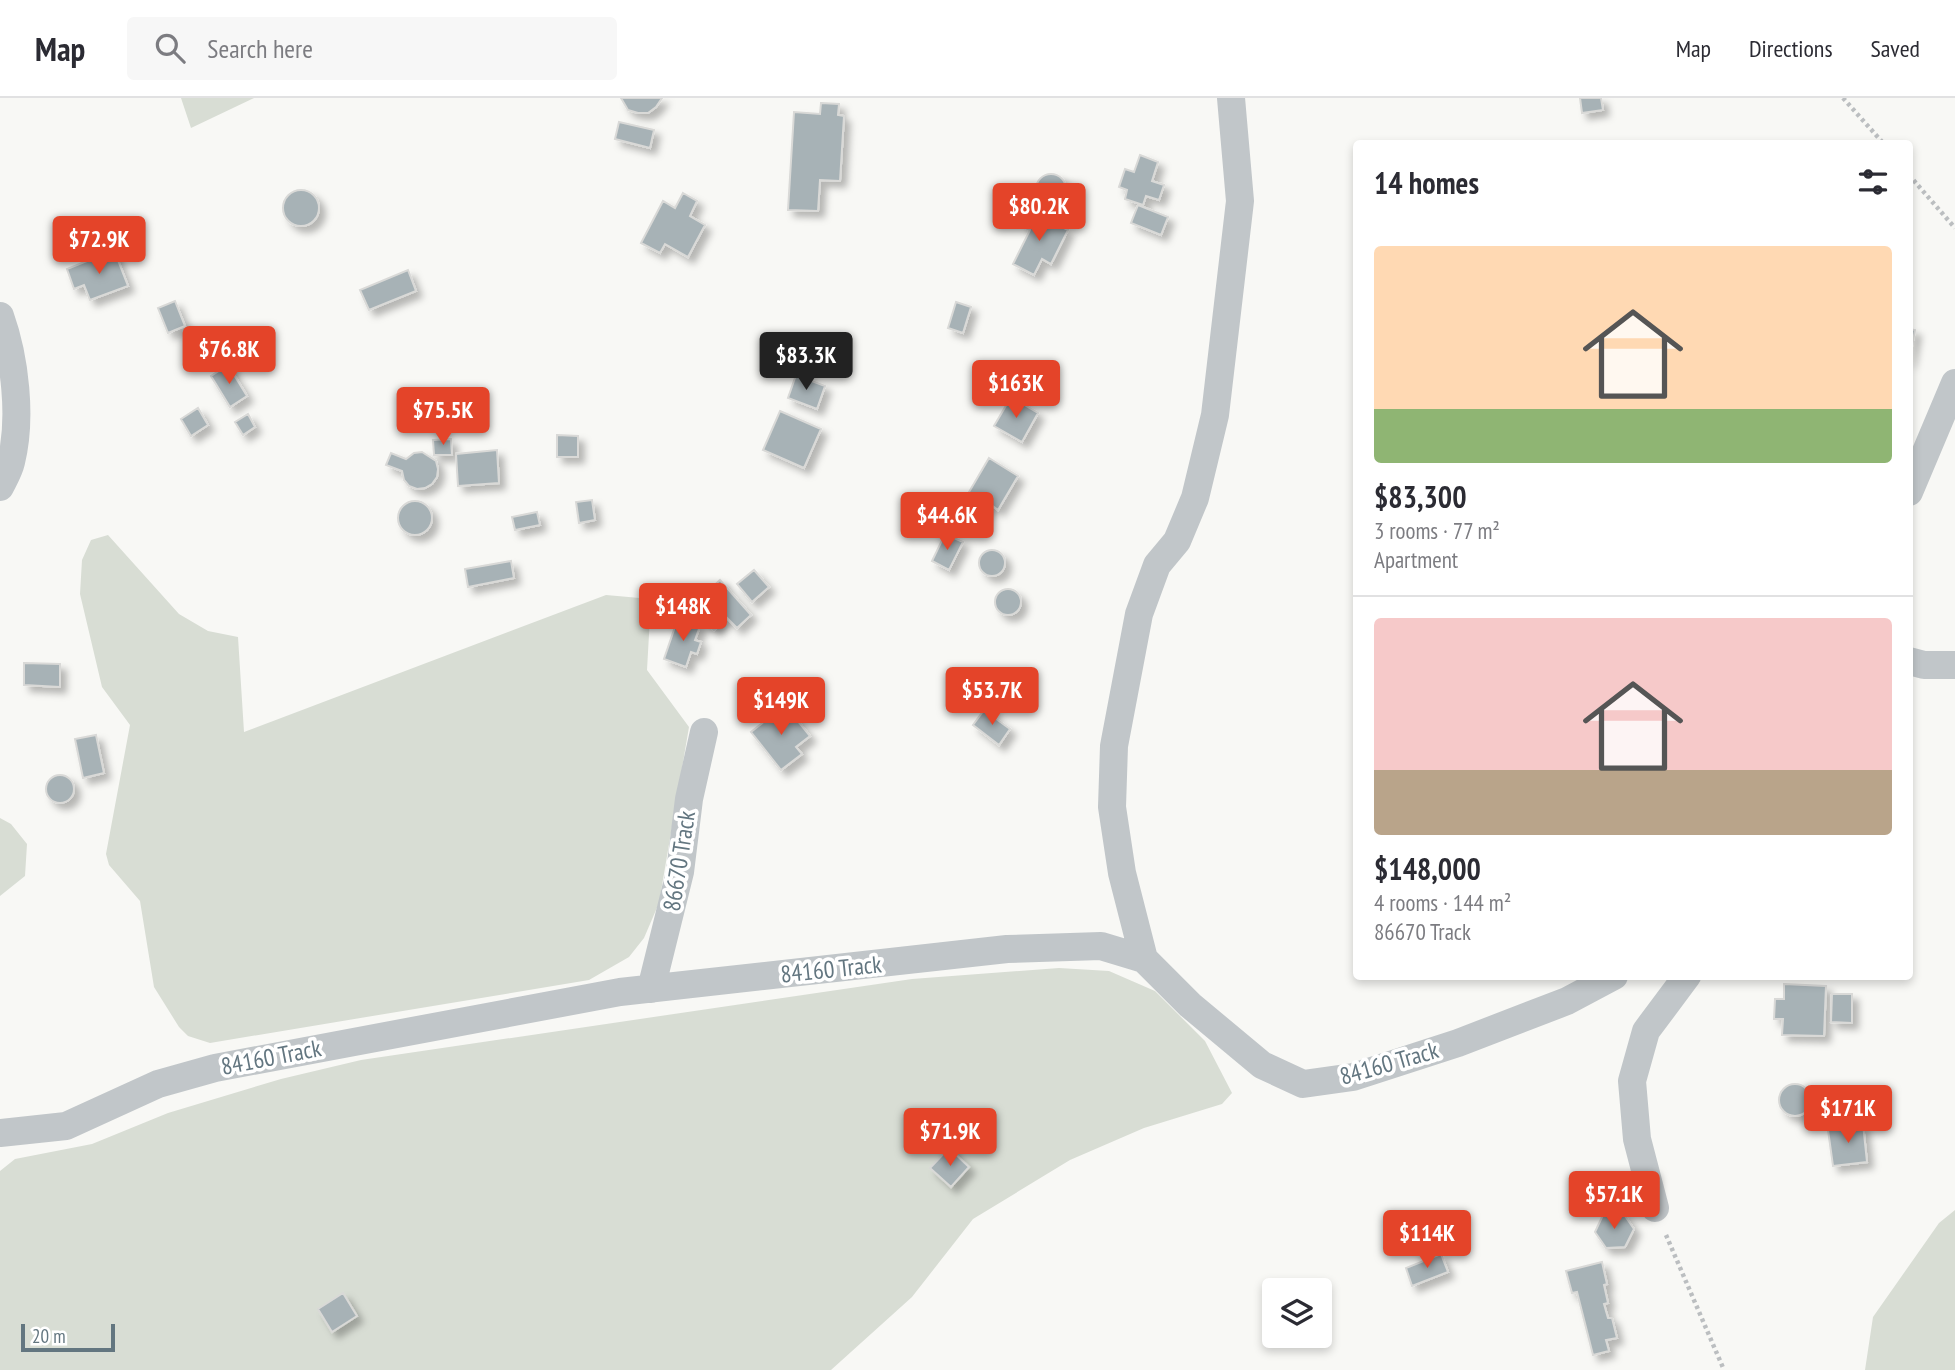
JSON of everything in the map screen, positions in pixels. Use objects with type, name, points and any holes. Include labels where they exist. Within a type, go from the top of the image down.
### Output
[{"type":"street","points":[[1144,960],[1122,873],[1112,807],[1114,746],[1139,614],[1157,565],[1177,541],[1195,498],[1215,415],[1240,201],[1231,98]]},
{"type":"street","points":[[0,316],[6,333],[15,393],[17,432],[11,466],[0,488]]},
{"type":"street","points":[[1913,483],[1955,383]]},
{"type":"street","points":[[1913,662],[1924,665],[1955,665]]},
{"type":"street","name":"86670 Track","points":[[651,989],[680,872],[689,799],[704,733]]},
{"type":"street","name":"84160 Track","points":[[0,1133],[66,1126],[158,1084],[215,1068],[606,994],[1007,949],[1101,946],[1144,960],[1190,1005],[1262,1065],[1303,1084],[1353,1077],[1458,1042],[1567,1001],[1606,980]]},
{"type":"street","points":[[1655,1208],[1637,1139],[1632,1082],[1646,1031],[1683,980]]},
{"type":"path","points":[[1843,98],[1880,140]]},
{"type":"path","points":[[1913,180],[1955,228]]},
{"type":"path","points":[[1655,1208],[1724,1370]]},
{"type":"shaded area","points":[[181,98],[254,98],[191,128]]},
{"type":"shaded area","points":[[108,535],[179,614],[208,631],[238,637],[244,732],[606,595],[651,599],[647,670],[689,727],[659,903],[644,938],[629,957],[589,980],[210,1043],[188,1036],[179,1027],[154,987],[140,901],[109,865],[106,854],[130,725],[102,687],[80,594],[82,560],[91,540]]},
{"type":"shaded area","points":[[0,818],[11,824],[27,844],[25,876],[0,896]]},
{"type":"shaded area","points":[[1059,968],[1109,971],[1155,991],[1205,1041],[1232,1093],[1222,1104],[1144,1128],[1070,1160],[973,1219],[912,1297],[831,1370],[0,1370],[0,1171],[15,1159],[92,1144],[168,1113],[281,1079],[361,1060],[912,979]]},
{"type":"shaded area","points":[[1955,1210],[1955,1370],[1865,1370],[1873,1317],[1939,1223]]},
{"type":"building","points":[[621,98],[662,98],[648,113],[638,113],[628,110]]},
{"type":"building","points":[[1580,98],[1601,98],[1603,110],[1582,113]]},
{"type":"building","points":[[821,103],[839,104],[838,115],[844,116],[840,181],[820,180],[818,211],[788,210],[794,112],[820,114]]},
{"type":"building","points":[[619,122],[654,130],[650,148],[615,139]]},
{"type":"building","points":[[1140,155],[1158,162],[1152,181],[1164,185],[1159,200],[1146,196],[1143,205],[1125,199],[1127,190],[1119,187],[1125,169],[1134,172]]},
{"type":"building","points":[[1051,174],[1057,175],[1065,183],[1065,195],[1057,203],[1051,204],[1045,203],[1037,195],[1036,189],[1037,183],[1045,175]]},
{"type":"building","points":[[301,190],[314,195],[319,208],[314,221],[301,226],[288,221],[283,208],[288,195]]},
{"type":"building","points":[[683,193],[697,201],[690,216],[705,225],[688,257],[665,244],[660,253],[641,243],[663,201],[675,208]]},
{"type":"building","points":[[1138,205],[1168,217],[1161,235],[1131,223]]},
{"type":"building","points":[[1029,211],[1068,230],[1051,264],[1042,259],[1034,275],[1013,264],[1030,230],[1022,226]]},
{"type":"building","points":[[114,250],[128,286],[90,300],[84,285],[74,289],[67,269]]},
{"type":"building","points":[[408,270],[416,291],[369,310],[360,290]]},
{"type":"building","points":[[175,301],[185,326],[168,333],[158,308]]},
{"type":"building","points":[[956,302],[971,307],[963,333],[948,328]]},
{"type":"building","points":[[211,342],[219,342],[225,352],[219,362],[211,362],[205,356],[205,348]]},
{"type":"building","points":[[228,365],[247,396],[230,407],[211,376]]},
{"type":"building","points":[[796,375],[825,386],[817,409],[788,398]]},
{"type":"building","points":[[1011,397],[1038,413],[1022,442],[994,426]]},
{"type":"building","points":[[198,408],[208,425],[191,436],[181,419]]},
{"type":"building","points":[[780,411],[821,429],[804,468],[763,450]]},
{"type":"building","points":[[248,414],[255,427],[243,435],[235,422]]},
{"type":"building","points":[[557,435],[578,436],[578,457],[557,457]]},
{"type":"building","points":[[451,439],[452,455],[434,455],[433,440]]},
{"type":"building","points":[[497,450],[499,483],[458,486],[456,454]]},
{"type":"building","points":[[422,452],[436,461],[438,469],[437,477],[425,488],[409,486],[402,471],[386,465],[391,453],[406,459],[414,453]]},
{"type":"building","points":[[989,458],[1018,476],[998,510],[990,504],[983,516],[968,507],[975,495],[969,492]]},
{"type":"building","points":[[592,500],[595,520],[579,523],[576,502]]},
{"type":"building","points":[[415,501],[427,506],[432,518],[427,530],[415,535],[403,530],[398,518],[403,506]]},
{"type":"building","points":[[537,512],[540,525],[515,530],[512,517]]},
{"type":"building","points":[[945,534],[963,542],[949,570],[932,561]]},
{"type":"building","points":[[992,550],[1001,554],[1005,563],[1001,572],[992,576],[983,572],[979,563],[983,554]]},
{"type":"building","points":[[511,561],[514,578],[468,587],[465,569]]},
{"type":"building","points":[[754,570],[769,587],[752,602],[737,584]]},
{"type":"building","points":[[720,580],[751,615],[737,628],[727,618],[714,630],[687,600],[700,588],[705,594]]},
{"type":"building","points":[[1008,589],[1017,593],[1021,602],[1017,611],[1008,615],[999,611],[995,602],[999,593]]},
{"type":"building","points":[[678,618],[700,626],[695,640],[701,642],[697,654],[691,652],[686,667],[664,659]]},
{"type":"building","points":[[24,663],[60,664],[60,687],[24,685]]},
{"type":"building","points":[[785,705],[810,736],[796,747],[802,754],[781,770],[751,732]]},
{"type":"building","points":[[984,710],[1010,729],[999,745],[973,725]]},
{"type":"building","points":[[96,735],[104,773],[83,778],[75,739]]},
{"type":"building","points":[[60,775],[70,779],[74,789],[70,799],[60,803],[50,799],[46,789],[50,779]]},
{"type":"building","points":[[1784,984],[1826,986],[1824,1036],[1782,1035],[1783,1019],[1774,1019],[1775,999],[1784,999]]},
{"type":"building","points":[[1832,994],[1852,994],[1852,1023],[1831,1022]]},
{"type":"building","points":[[1795,1084],[1806,1089],[1811,1100],[1806,1111],[1795,1116],[1784,1111],[1779,1100],[1784,1089]]},
{"type":"building","points":[[1863,1124],[1867,1162],[1833,1166],[1828,1130]]},
{"type":"building","points":[[949,1148],[969,1167],[951,1187],[930,1168]]},
{"type":"building","points":[[1623,1213],[1634,1229],[1625,1247],[1606,1248],[1595,1232],[1603,1215]]},
{"type":"building","points":[[1441,1254],[1448,1272],[1412,1286],[1406,1268]]},
{"type":"building","points":[[1602,1262],[1608,1303],[1604,1304],[1608,1318],[1612,1318],[1617,1338],[1606,1340],[1609,1351],[1593,1355],[1577,1292],[1572,1293],[1566,1271]]},
{"type":"building","points":[[343,1293],[357,1316],[332,1332],[318,1309]]}]
